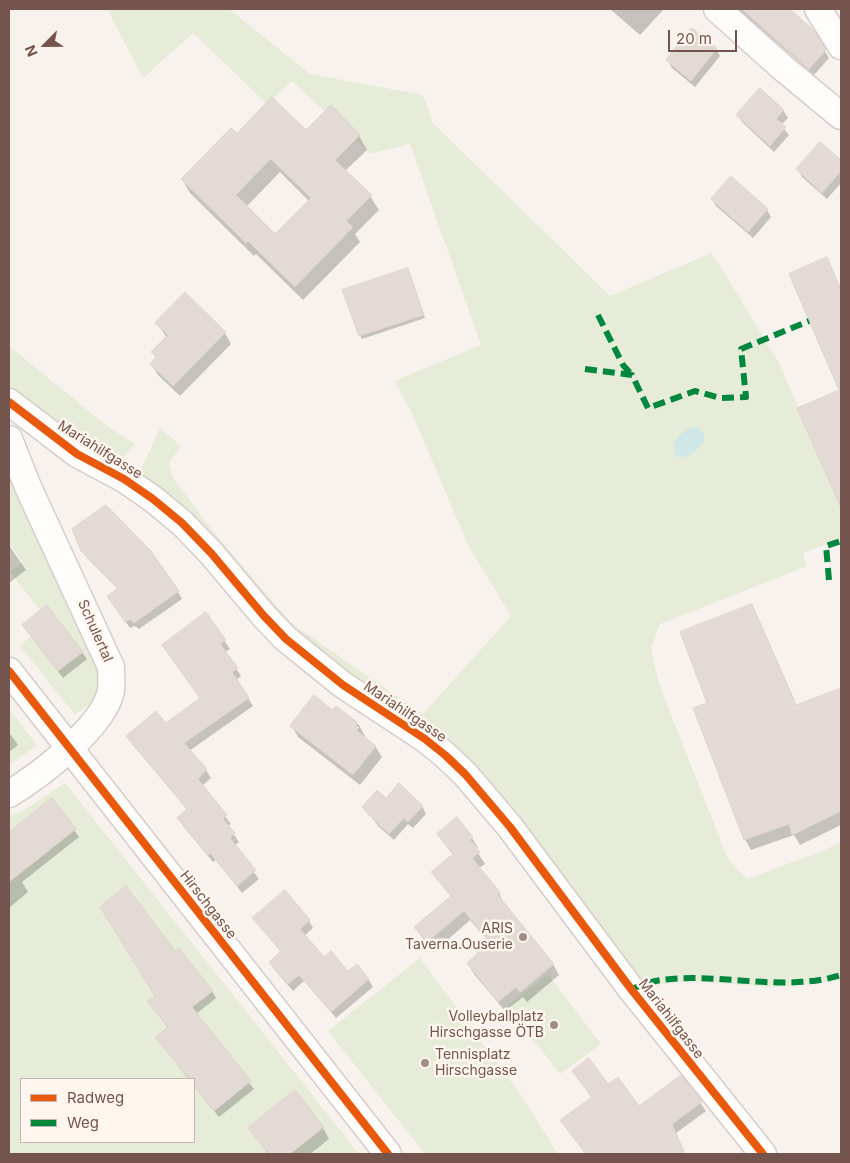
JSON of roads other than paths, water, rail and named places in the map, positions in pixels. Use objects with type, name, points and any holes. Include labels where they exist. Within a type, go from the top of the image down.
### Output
[{"type":"street","points":[[718,9],[841,116]]},
{"type":"street","points":[[818,9],[841,46]]},
{"type":"street","name":"Mariahilfgasse","points":[[9,402],[78,454],[124,479],[160,505],[182,523],[211,553],[286,639],[343,685],[425,739],[452,761],[510,827],[631,989],[763,1154]]},
{"type":"street","name":"Schulertal","points":[[9,439],[28,487],[111,667],[111,692],[99,716],[70,748],[31,780],[9,794]]},
{"type":"street","name":"Hirschgasse","points":[[9,672],[388,1154]]},
{"type":"water","points":[[693,427],[700,429],[704,435],[704,442],[688,456],[676,456],[674,446],[677,438]]},
{"type":"place","name":"ARIS Taverna.Ouserie","points":[[523,937]]},
{"type":"place","name":"Volleyballplatz Hirschgasse ÖTB","points":[[554,1025]]},
{"type":"place","name":"Tennisplatz Hirschgasse","points":[[425,1063]]}]
